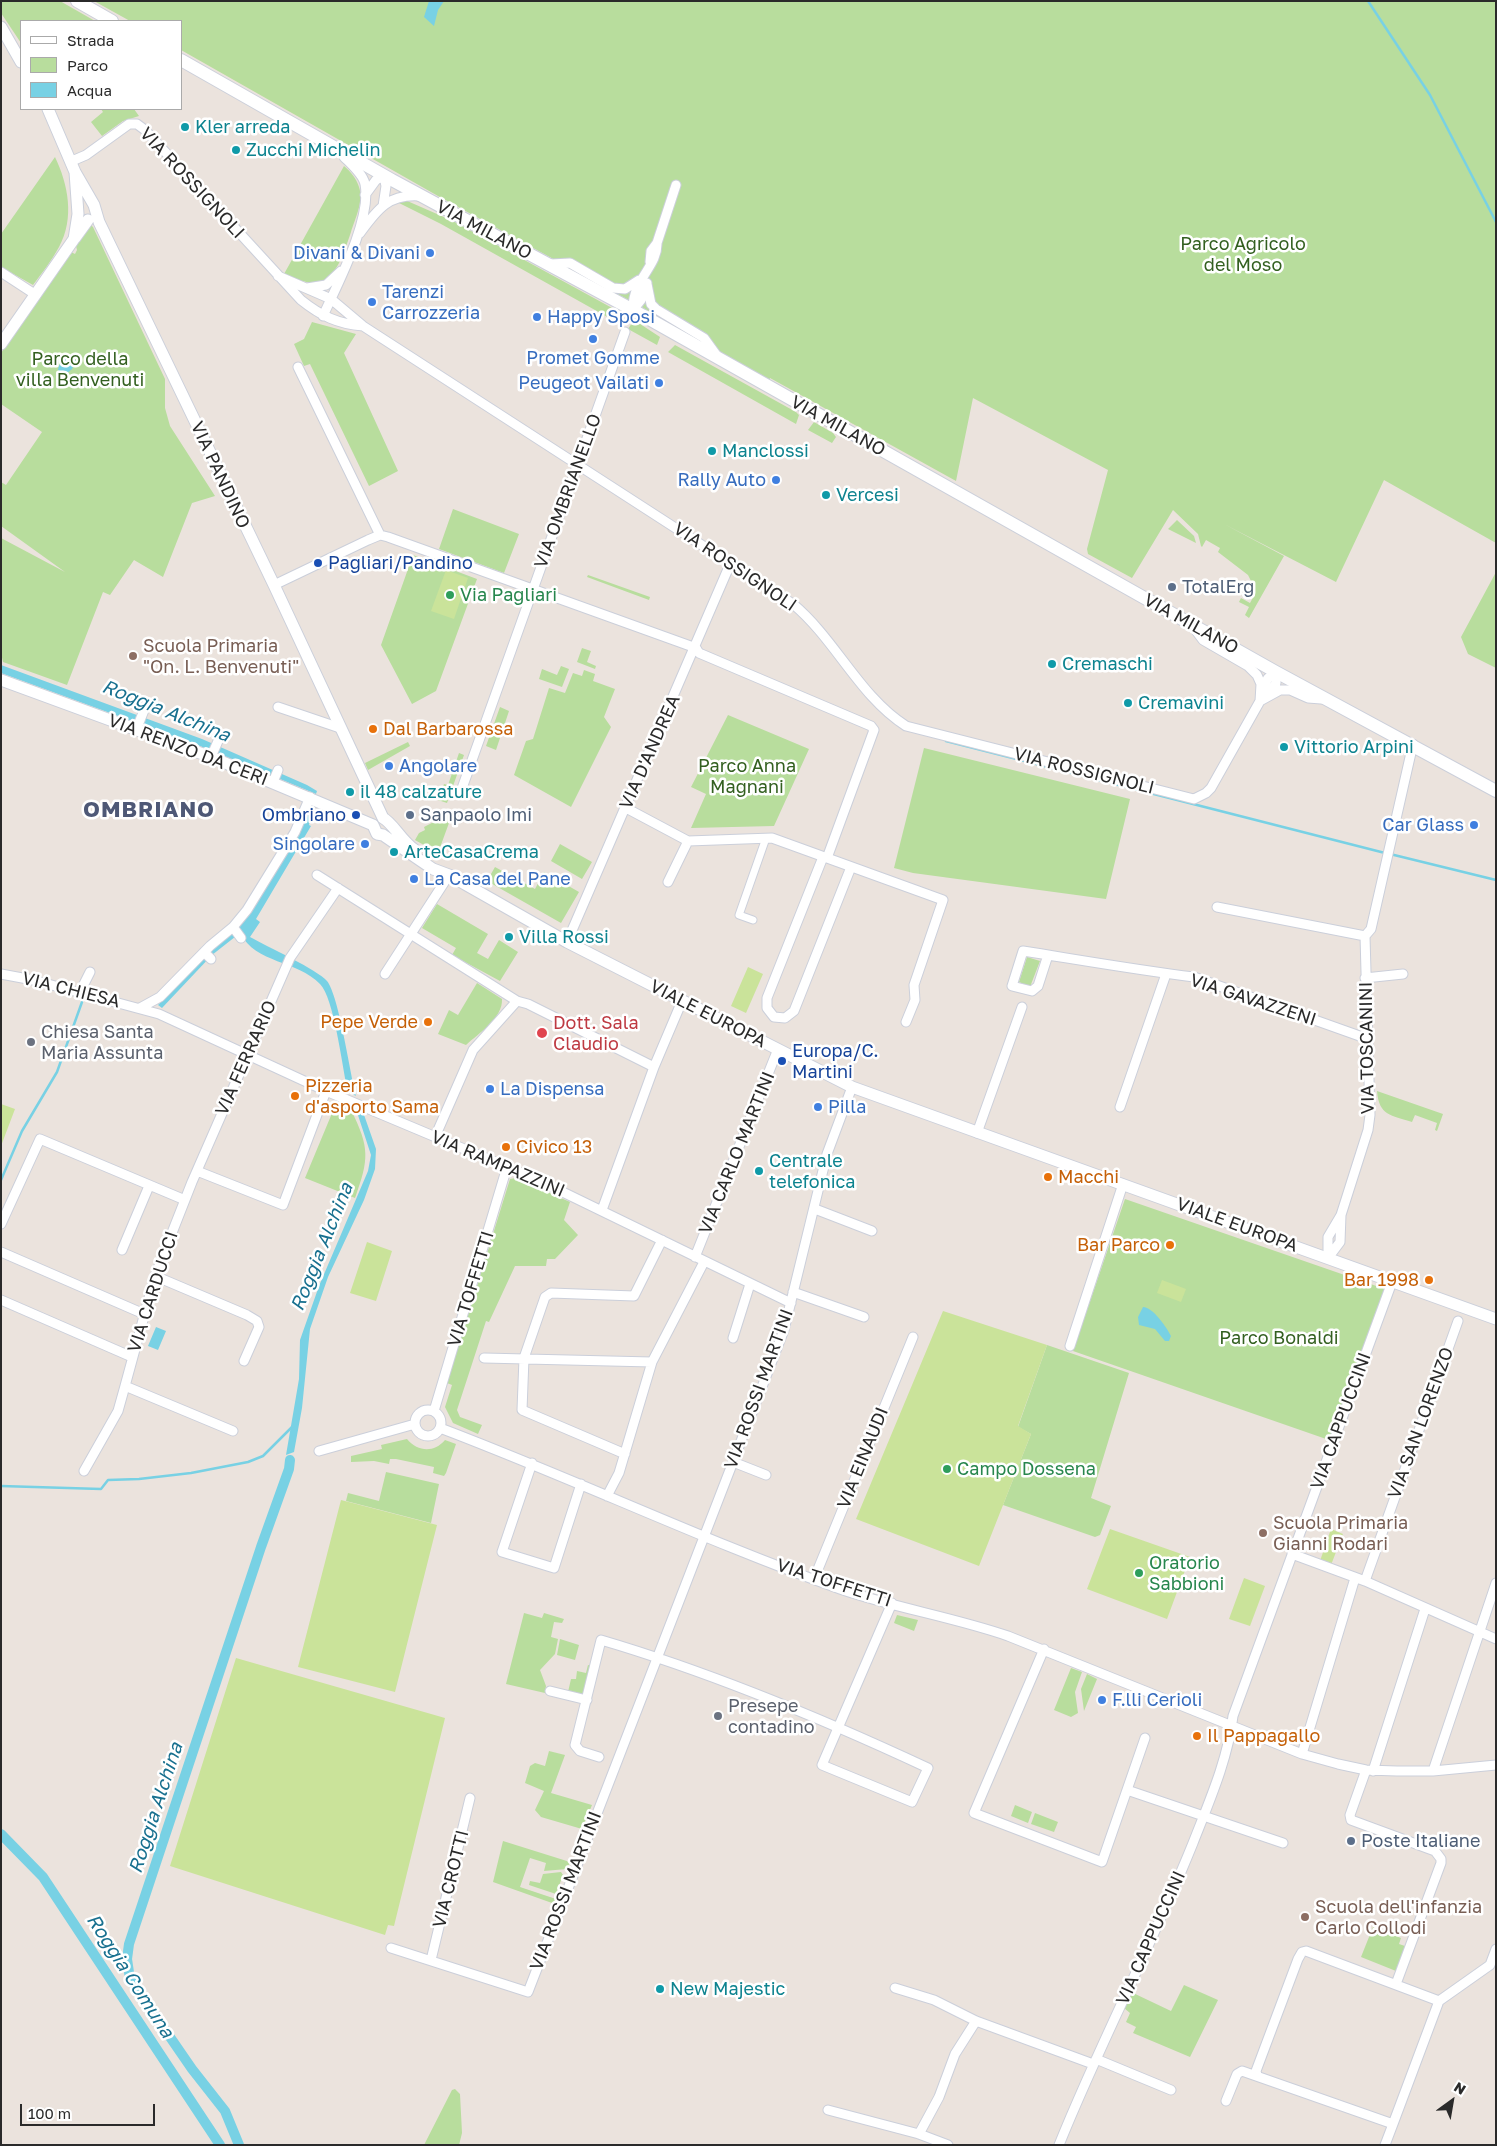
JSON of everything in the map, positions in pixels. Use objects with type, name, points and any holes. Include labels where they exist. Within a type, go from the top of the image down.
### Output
[{"type":"main road","points":[[77,1],[110,20]]},
{"type":"main road","name":"VIA MILANO","points":[[182,61],[420,196],[633,310],[1276,672],[1413,744],[1496,791]]},
{"type":"street","points":[[1,27],[20,60]]},
{"type":"street","name":"VIA PANDINO","points":[[48,110],[74,167],[89,214],[274,585],[340,728],[382,826]]},
{"type":"street","name":"VIA ROSSIGNOLI","points":[[74,167],[86,155],[129,124],[137,124],[145,130],[301,300],[323,316],[342,324],[363,326]]},
{"type":"street","points":[[333,146],[353,165],[365,183],[365,195],[358,235]]},
{"type":"street","name":"VIA PANDINO","points":[[74,167],[89,214]]},
{"type":"street","points":[[365,195],[376,180],[384,176],[386,186],[383,206]]},
{"type":"street","points":[[633,310],[632,296],[644,279],[650,262],[657,253],[657,243],[676,186]]},
{"type":"street","points":[[323,316],[358,235],[374,213],[395,197],[420,196]]},
{"type":"street","points":[[1,344],[74,239],[89,214]]},
{"type":"street","points":[[303,288],[316,288],[326,285],[337,276],[346,262]]},
{"type":"street","points":[[547,264],[570,263],[613,288],[625,289],[644,279]]},
{"type":"street","points":[[1,272],[36,295]]},
{"type":"street","name":"VIA ROSSIGNOLI","points":[[278,276],[331,299],[363,326],[731,562],[805,614],[890,716],[906,726],[1194,799],[1211,788],[1263,697],[1268,678],[1276,672]]},
{"type":"street","points":[[644,279],[651,304],[656,309],[704,338],[721,360]]},
{"type":"street","name":"VIA OMBRIANELLO","points":[[461,791],[625,332]]},
{"type":"street","points":[[298,367],[380,535],[696,648],[699,653],[871,726],[874,730],[825,858],[767,998],[767,1008],[774,1017],[785,1018],[794,1011],[851,867]]},
{"type":"street","points":[[274,585],[380,535]]},
{"type":"street","name":"VIA D'ANDREA","points":[[567,942],[696,648],[731,562]]},
{"type":"street","points":[[1190,624],[1203,640],[1248,666],[1257,675],[1263,697],[1280,690],[1290,690],[1308,698],[1328,700]]},
{"type":"street","name":"VIA RENZO DA CERI","points":[[1,680],[138,727],[382,826]]},
{"type":"street","points":[[138,727],[147,703]]},
{"type":"street","points":[[278,707],[340,728]]},
{"type":"street","points":[[211,757],[218,741]]},
{"type":"street","name":"VIA TOSCANINI","points":[[1328,1258],[1328,1237],[1341,1215],[1368,1130],[1370,1115],[1365,936],[1371,929],[1413,744]]},
{"type":"street","points":[[273,782],[278,770]]},
{"type":"street","points":[[140,1008],[160,997],[247,910],[295,832],[310,797]]},
{"type":"street","points":[[626,808],[688,841],[766,838],[788,843],[943,900],[914,985],[915,1000],[906,1022]]},
{"type":"street","name":"VIALE EUROPA","points":[[382,826],[436,863],[449,875],[567,942],[852,1086],[977,1133],[1496,1319]]},
{"type":"street","points":[[753,920],[739,915],[766,838]]},
{"type":"street","points":[[668,882],[688,841]]},
{"type":"street","points":[[317,875],[517,1001],[528,1004],[654,1067]]},
{"type":"street","points":[[385,974],[449,875]]},
{"type":"street","name":"VIA FERRARIO","points":[[185,1200],[287,966],[338,888]]},
{"type":"street","points":[[1217,908],[1365,936]]},
{"type":"street","points":[[232,927],[241,938]]},
{"type":"street","name":"VIA GAVAZZENI","points":[[1048,955],[1038,986],[1032,991],[1012,986],[1023,951],[1194,977],[1368,1039]]},
{"type":"street","points":[[204,952],[211,960]]},
{"type":"street","points":[[80,992],[90,972]]},
{"type":"street","name":"VIA CHIESA","points":[[1,974],[140,1008]]},
{"type":"street","points":[[1120,1107],[1166,974]]},
{"type":"street","points":[[1365,978],[1403,974]]},
{"type":"street","points":[[436,1137],[473,1050],[517,1001]]},
{"type":"street","points":[[602,1210],[654,1067],[682,1001]]},
{"type":"street","points":[[977,1133],[1022,1007]]},
{"type":"street","name":"VIA RAMPAZZINI","points":[[140,1008],[159,1014],[326,1091],[508,1167],[602,1210],[704,1262],[791,1303]]},
{"type":"street","name":"VIA CARLO MARTINI","points":[[695,1257],[778,1049]]},
{"type":"street","name":"VIA ROSSI MARTINI","points":[[391,1948],[528,1992],[656,1656],[784,1330],[827,1154],[852,1086]]},
{"type":"street","points":[[197,1170],[284,1205],[326,1091]]},
{"type":"street","points":[[1,1224],[40,1139],[185,1200]]},
{"type":"street","name":"VIA TOFFETTI","points":[[434,1411],[508,1167]]},
{"type":"street","points":[[1070,1346],[1123,1184]]},
{"type":"street","points":[[122,1250],[149,1186]]},
{"type":"street","name":"VIA CARDUCCI","points":[[84,1471],[118,1412],[155,1276],[185,1200]]},
{"type":"street","points":[[814,1209],[872,1231]]},
{"type":"street","points":[[625,1454],[522,1410],[524,1358],[545,1297],[551,1294],[634,1296],[662,1240]]},
{"type":"street","points":[[1,1252],[144,1314]]},
{"type":"street","name":"VIA CARLO MARTINI","points":[[607,1496],[619,1473],[652,1362],[704,1262]]},
{"type":"street","points":[[155,1276],[254,1318],[259,1327],[244,1361]]},
{"type":"street","name":"VIA CAPPUCCINI","points":[[1059,2145],[1095,2062],[1165,1913],[1204,1815],[1224,1759],[1233,1716],[1392,1282]]},
{"type":"street","points":[[733,1338],[750,1284]]},
{"type":"street","points":[[793,1292],[864,1317]]},
{"type":"street","points":[[1,1300],[132,1358]]},
{"type":"street","name":"VIA SAN LORENZO","points":[[1365,1581],[1458,1321]]},
{"type":"street","name":"VIA EINAUDI","points":[[814,1579],[913,1337]]},
{"type":"street","points":[[484,1358],[652,1362]]},
{"type":"street","points":[[125,1386],[233,1431]]},
{"type":"street","points":[[426,1410],[434,1411],[441,1420],[440,1428],[435,1434],[426,1436],[418,1432],[415,1424],[419,1413],[426,1410]]},
{"type":"street","points":[[319,1451],[415,1424]]},
{"type":"street","name":"VIA TOFFETTI","points":[[440,1428],[532,1463],[704,1537],[814,1579],[892,1603],[980,1626],[1302,1754],[1370,1770],[1433,1771],[1496,1765]]},
{"type":"street","points":[[733,1462],[766,1475]]},
{"type":"street","points":[[532,1463],[502,1552],[554,1568],[581,1484]]},
{"type":"street","points":[[1292,1554],[1365,1581],[1496,1639]]},
{"type":"street","points":[[1302,1754],[1355,1578]]},
{"type":"street","points":[[1433,1771],[1478,1631],[1496,1583]]},
{"type":"street","points":[[599,1757],[580,1751],[576,1745],[601,1640],[656,1656],[839,1727],[928,1768],[912,1802],[822,1764],[839,1727],[892,1603]]},
{"type":"street","points":[[1396,1984],[1441,1864],[1440,1859],[1435,1851],[1351,1820],[1350,1815],[1370,1770],[1425,1609]]},
{"type":"street","points":[[1044,1650],[974,1813],[1102,1862],[1144,1738]]},
{"type":"street","points":[[550,1691],[587,1700]]},
{"type":"street","points":[[1127,1790],[1283,1843]]},
{"type":"street","name":"VIA CROTTI","points":[[431,1960],[470,1798]]},
{"type":"street","points":[[1385,2145],[1439,2001],[1490,1965],[1496,1949]]},
{"type":"street","points":[[1257,2075],[1256,2071],[1302,1952],[1306,1951],[1439,2001]]},
{"type":"street","points":[[895,1988],[934,2000],[976,2021],[1171,2090]]},
{"type":"street","points":[[919,2134],[939,2097],[955,2054],[976,2021]]},
{"type":"street","points":[[1226,2101],[1239,2072],[1257,2075],[1393,2124]]},
{"type":"street","points":[[828,2110],[919,2134],[948,2145]]},
{"type":"green space","points":[[1,1],[60,1],[93,20],[20,20],[20,42],[1,13]]},
{"type":"green space","name":"Parco Agricolo del Moso","points":[[94,1],[1496,1],[1496,543],[1384,480],[1336,582],[1224,524],[1284,556],[1249,618],[1245,615],[1249,607],[1239,602],[1241,598],[1250,603],[1255,594],[1249,589],[1252,583],[1248,575],[1218,552],[1220,548],[1206,540],[1202,547],[1198,534],[1173,510],[1132,578],[1088,554],[1087,549],[1108,470],[973,398],[956,481],[770,378],[769,381],[719,352],[718,349],[438,196],[182,51],[182,20],[128,20]]},
{"type":"green space","points":[[102,110],[135,110],[139,116],[123,121],[102,136],[91,122],[103,112]]},
{"type":"green space","points":[[55,157],[60,167],[68,201],[67,224],[59,247],[33,285],[1,267],[1,234]]},
{"type":"green space","points":[[344,166],[351,173],[359,187],[360,198],[358,210],[342,258],[330,276],[322,281],[300,280],[284,274]]},
{"type":"green space","points":[[405,200],[453,221],[625,315],[620,324],[441,224],[399,203]]},
{"type":"green space","name":"Parco della villa Benvenuti","points":[[90,224],[165,379],[165,408],[170,426],[215,496],[192,503],[163,577],[134,560],[110,595],[103,592],[67,685],[3,662],[1,653],[1,538],[65,572],[1,526],[1,482],[6,485],[42,432],[1,404],[1,353],[71,252],[75,254],[76,246]]},
{"type":"green space","points":[[634,320],[660,337],[657,345],[628,329]]},
{"type":"green space","points":[[312,322],[356,334],[344,353],[398,471],[369,486],[310,364],[304,366],[294,344],[304,339]]},
{"type":"green space","points":[[675,345],[796,412],[799,415],[796,424],[668,352]]},
{"type":"green space","points":[[814,422],[833,433],[836,437],[832,443],[808,430]]},
{"type":"green space","points":[[453,509],[519,534],[504,573],[439,549]]},
{"type":"green space","points":[[1177,520],[1194,536],[1196,543],[1168,529]]},
{"type":"green space","points":[[413,555],[477,579],[436,691],[412,704],[381,645]]},
{"type":"green space","name":"Via Pagliari","points":[[446,570],[468,578],[454,619],[431,611]]},
{"type":"green space","points":[[1496,572],[1496,668],[1468,654],[1461,637]]},
{"type":"green space","points":[[588,575],[650,597],[649,600],[587,577]]},
{"type":"green space","points":[[582,648],[591,651],[587,662],[596,666],[595,669],[577,662]]},
{"type":"green space","points":[[561,666],[569,669],[562,687],[539,679],[542,669],[557,675]]},
{"type":"green space","points":[[584,670],[595,674],[593,681],[615,689],[604,717],[611,727],[571,807],[514,775],[526,741],[533,739],[549,688],[565,693],[573,673],[582,676]]},
{"type":"green space","points":[[500,707],[509,711],[496,750],[486,746]]},
{"type":"green space","name":"Parco Anna Magnani","points":[[728,715],[809,749],[774,826],[691,828],[706,794],[691,787]]},
{"type":"green space","points":[[408,742],[410,746],[368,770],[365,763]]},
{"type":"green space","points":[[924,748],[1130,799],[1106,899],[913,873],[894,868]]},
{"type":"green space","points":[[459,753],[464,755],[447,803],[438,800],[444,784],[448,785]]},
{"type":"green space","points":[[453,812],[438,853],[415,840],[419,833],[425,830],[424,827]]},
{"type":"green space","points":[[560,844],[592,862],[582,879],[551,861]]},
{"type":"green space","points":[[495,867],[535,889],[544,872],[579,892],[561,923],[487,881]]},
{"type":"green space","points":[[437,904],[488,934],[477,953],[488,959],[499,940],[518,952],[500,981],[452,955],[456,948],[422,928]]},
{"type":"green space","points":[[1027,957],[1040,961],[1030,987],[1019,982]]},
{"type":"green space","points":[[748,967],[763,974],[746,1013],[731,1006]]},
{"type":"green space","points":[[477,983],[502,999],[499,1013],[466,1045],[438,1034],[449,1010],[458,1015]]},
{"type":"green space","points":[[1377,1091],[1443,1114],[1437,1131],[1435,1130],[1437,1123],[1415,1115],[1412,1122],[1387,1113],[1380,1105]]},
{"type":"green space","points":[[1,1104],[15,1109],[1,1146]]},
{"type":"green space","points":[[335,1106],[351,1110],[362,1134],[365,1163],[355,1198],[305,1178]]},
{"type":"green space","points":[[516,1178],[570,1202],[564,1220],[578,1235],[555,1259],[547,1259],[546,1266],[515,1266],[489,1322],[486,1321],[457,1410],[460,1417],[482,1425],[478,1434],[453,1423],[445,1407],[452,1385],[447,1383],[510,1179]]},
{"type":"green space","name":"Parco Bonaldi","points":[[1125,1199],[1385,1289],[1329,1440],[1073,1351]]},
{"type":"green space","points":[[367,1242],[392,1251],[376,1301],[350,1293]]},
{"type":"green space","points":[[1162,1280],[1186,1289],[1181,1302],[1157,1293]]},
{"type":"green space","name":"Campo Dossena","points":[[943,1311],[1047,1345],[1018,1426],[1031,1434],[979,1566],[856,1519]]},
{"type":"green space","points":[[1047,1345],[1129,1373],[1091,1498],[1111,1506],[1100,1535],[1095,1537],[1003,1505],[1031,1434],[1018,1427]]},
{"type":"green space","points":[[407,1439],[416,1446],[426,1449],[436,1447],[445,1440],[456,1444],[444,1476],[433,1473],[434,1467],[396,1459],[390,1459],[389,1464],[374,1461],[351,1462],[351,1456],[382,1449],[381,1445]]},
{"type":"green space","points":[[386,1472],[439,1484],[431,1523],[346,1501],[348,1493],[379,1501]]},
{"type":"green space","points":[[341,1500],[437,1525],[395,1692],[298,1667]]},
{"type":"green space","name":"Oratorio Sabbioni","points":[[1110,1529],[1190,1557],[1167,1619],[1087,1589]]},
{"type":"green space","points":[[1331,1529],[1343,1534],[1331,1565],[1320,1561]]},
{"type":"green space","name":"Oratorio Sabbioni","points":[[1244,1578],[1265,1586],[1250,1626],[1229,1619]]},
{"type":"green space","points":[[524,1613],[542,1618],[544,1613],[564,1619],[562,1623],[554,1622],[551,1637],[558,1639],[555,1654],[540,1670],[546,1686],[545,1693],[506,1684]]},
{"type":"green space","points":[[897,1615],[918,1620],[914,1631],[894,1623]]},
{"type":"green space","points":[[560,1639],[579,1645],[575,1660],[557,1655]]},
{"type":"green space","points":[[236,1658],[445,1718],[394,1926],[388,1925],[385,1935],[170,1866]]},
{"type":"green space","points":[[588,1665],[591,1666],[583,1695],[568,1692],[571,1679],[576,1679],[577,1671],[586,1673]]},
{"type":"green space","points":[[1071,1668],[1082,1672],[1075,1692],[1078,1713],[1071,1717],[1054,1710]]},
{"type":"green space","points":[[1087,1674],[1097,1679],[1084,1711],[1081,1689]]},
{"type":"green space","points":[[549,1751],[565,1755],[551,1793],[592,1805],[582,1829],[541,1817],[535,1810],[544,1791],[525,1783],[530,1766],[535,1763],[545,1766]]},
{"type":"green space","points":[[1015,1805],[1032,1812],[1028,1823],[1011,1816]]},
{"type":"green space","points":[[1035,1813],[1058,1822],[1054,1832],[1031,1824]]},
{"type":"green space","points":[[503,1841],[570,1862],[567,1869],[544,1871],[546,1863],[530,1858],[520,1887],[556,1899],[555,1902],[552,1903],[493,1882]]},
{"type":"green space","points":[[561,1872],[563,1875],[556,1894],[529,1885],[530,1881],[540,1883],[543,1874]]},
{"type":"green space","points":[[1373,1927],[1401,1938],[1399,1944],[1405,1946],[1396,1971],[1361,1957]]},
{"type":"green space","points":[[1184,1985],[1218,2000],[1190,2057],[1133,2033],[1136,2027],[1126,2022],[1130,2013],[1124,2008],[1131,1992],[1171,2011]]},
{"type":"green space","points":[[455,2089],[460,2094],[462,2133],[459,2145],[424,2145],[452,2090]]},
{"type":"water","points":[[429,1],[444,1],[438,10],[434,26],[424,17]]},
{"type":"water","points":[[72,356],[76,361],[72,369],[65,375],[58,370],[59,367],[63,361]]},
{"type":"water","points":[[1,665],[202,739],[307,785],[317,791],[316,794],[200,746],[1,673]]},
{"type":"water","points":[[309,806],[314,808],[309,825],[311,826],[256,919],[260,922],[250,937],[303,965],[327,981],[336,1002],[356,1096],[349,1092],[347,1088],[333,1017],[325,992],[320,984],[300,970],[256,951],[240,933],[212,955],[162,1008],[158,1005],[223,940]]},
{"type":"water","name":"Roggia Alchina","points":[[356,1109],[363,1112],[376,1149],[375,1169],[364,1200],[328,1277],[310,1329],[302,1408],[294,1452],[286,1455],[299,1379],[300,1340],[319,1286],[368,1171],[371,1155]]},
{"type":"water","points":[[1143,1307],[1151,1310],[1163,1323],[1171,1336],[1169,1341],[1165,1341],[1155,1329],[1139,1325],[1138,1317]]},
{"type":"water","points":[[156,1327],[166,1331],[158,1350],[148,1346]]},
{"type":"waterway","points":[[1368,1],[1430,95],[1496,222]]},
{"type":"waterway","points":[[946,741],[1385,853]]},
{"type":"waterway","points":[[1390,854],[1496,880]]},
{"type":"waterway","points":[[1,1180],[22,1131],[57,1072],[82,1002]]},
{"type":"waterway","points":[[1,1486],[101,1489],[108,1480],[139,1479],[191,1473],[248,1462],[263,1456],[293,1426]]},
{"type":"waterway","name":"Roggia Alchina","points":[[239,2145],[225,2111],[192,2069],[130,1979],[127,1959],[129,1944],[261,1547],[289,1469],[290,1460]]},
{"type":"waterway","name":"Roggia Comuna","points":[[1,1834],[43,1877],[220,2145]]},
{"type":"place","name":"Kler arreda","points":[[185,127]]},
{"type":"place","name":"Zucchi Michelin","points":[[236,150]]},
{"type":"place","name":"Divani & Divani","points":[[430,253]]},
{"type":"place","name":"Tarenzi Carrozzeria","points":[[372,302]]},
{"type":"place","name":"Happy Sposi","points":[[537,317]]},
{"type":"place","name":"Promet Gomme","points":[[593,339]]},
{"type":"place","name":"Peugeot Vailati","points":[[659,383]]},
{"type":"place","name":"Manclossi","points":[[712,451]]},
{"type":"place","name":"Rally Auto","points":[[776,480]]},
{"type":"place","name":"Vercesi","points":[[826,495]]},
{"type":"place","name":"Pagliari/Pandino","points":[[318,563]]},
{"type":"place","name":"TotalErg","points":[[1172,587]]},
{"type":"place","name":"Via Pagliari","points":[[450,595]]},
{"type":"place","name":"Scuola Primaria \"On. L. Benvenuti\"","points":[[133,656]]},
{"type":"place","name":"Cremaschi","points":[[1052,664]]},
{"type":"place","name":"Cremavini","points":[[1128,703]]},
{"type":"place","name":"Dal Barbarossa","points":[[373,729]]},
{"type":"place","name":"Vittorio Arpini","points":[[1284,747]]},
{"type":"place","name":"Angolare","points":[[389,766]]},
{"type":"place","name":"il 48 calzature","points":[[350,792]]},
{"type":"place","name":"Ombriano","points":[[356,815]]},
{"type":"place","name":"Sanpaolo Imi","points":[[410,815]]},
{"type":"place","name":"Car Glass","points":[[1474,825]]},
{"type":"place","name":"Singolare","points":[[365,844]]},
{"type":"place","name":"ArteCasaCrema","points":[[394,852]]},
{"type":"place","name":"La Casa del Pane","points":[[414,879]]},
{"type":"place","name":"Villa Rossi","points":[[509,937]]},
{"type":"place","name":"Pepe Verde","points":[[428,1022]]},
{"type":"place","name":"Dott. Sala Claudio","points":[[542,1033]]},
{"type":"place","name":"Chiesa Santa Maria Assunta","points":[[31,1042]]},
{"type":"place","name":"Europa/C. Martini","points":[[782,1061]]},
{"type":"place","name":"La Dispensa","points":[[490,1089]]},
{"type":"place","name":"Pizzeria d'asporto Sama","points":[[295,1096]]},
{"type":"place","name":"Pilla","points":[[818,1107]]},
{"type":"place","name":"Civico 13","points":[[506,1147]]},
{"type":"place","name":"Centrale telefonica","points":[[759,1171]]},
{"type":"place","name":"Macchi","points":[[1048,1177]]},
{"type":"place","name":"Bar Parco","points":[[1170,1245]]},
{"type":"place","name":"Bar 1998","points":[[1429,1280]]},
{"type":"place","name":"Campo Dossena","points":[[947,1469]]},
{"type":"place","name":"Scuola Primaria Gianni Rodari","points":[[1263,1533]]},
{"type":"place","name":"Oratorio Sabbioni","points":[[1139,1573]]},
{"type":"place","name":"F.lli Cerioli","points":[[1102,1700]]},
{"type":"place","name":"Presepe contadino","points":[[718,1716]]},
{"type":"place","name":"Il Pappagallo","points":[[1197,1736]]},
{"type":"place","name":"Poste Italiane","points":[[1351,1841]]},
{"type":"place","name":"Scuola dell'infanzia Carlo Collodi","points":[[1305,1917]]},
{"type":"place","name":"New Majestic","points":[[660,1989]]},
{"type":"district","name":"OMBRIANO","points":[[149,810]]}]
